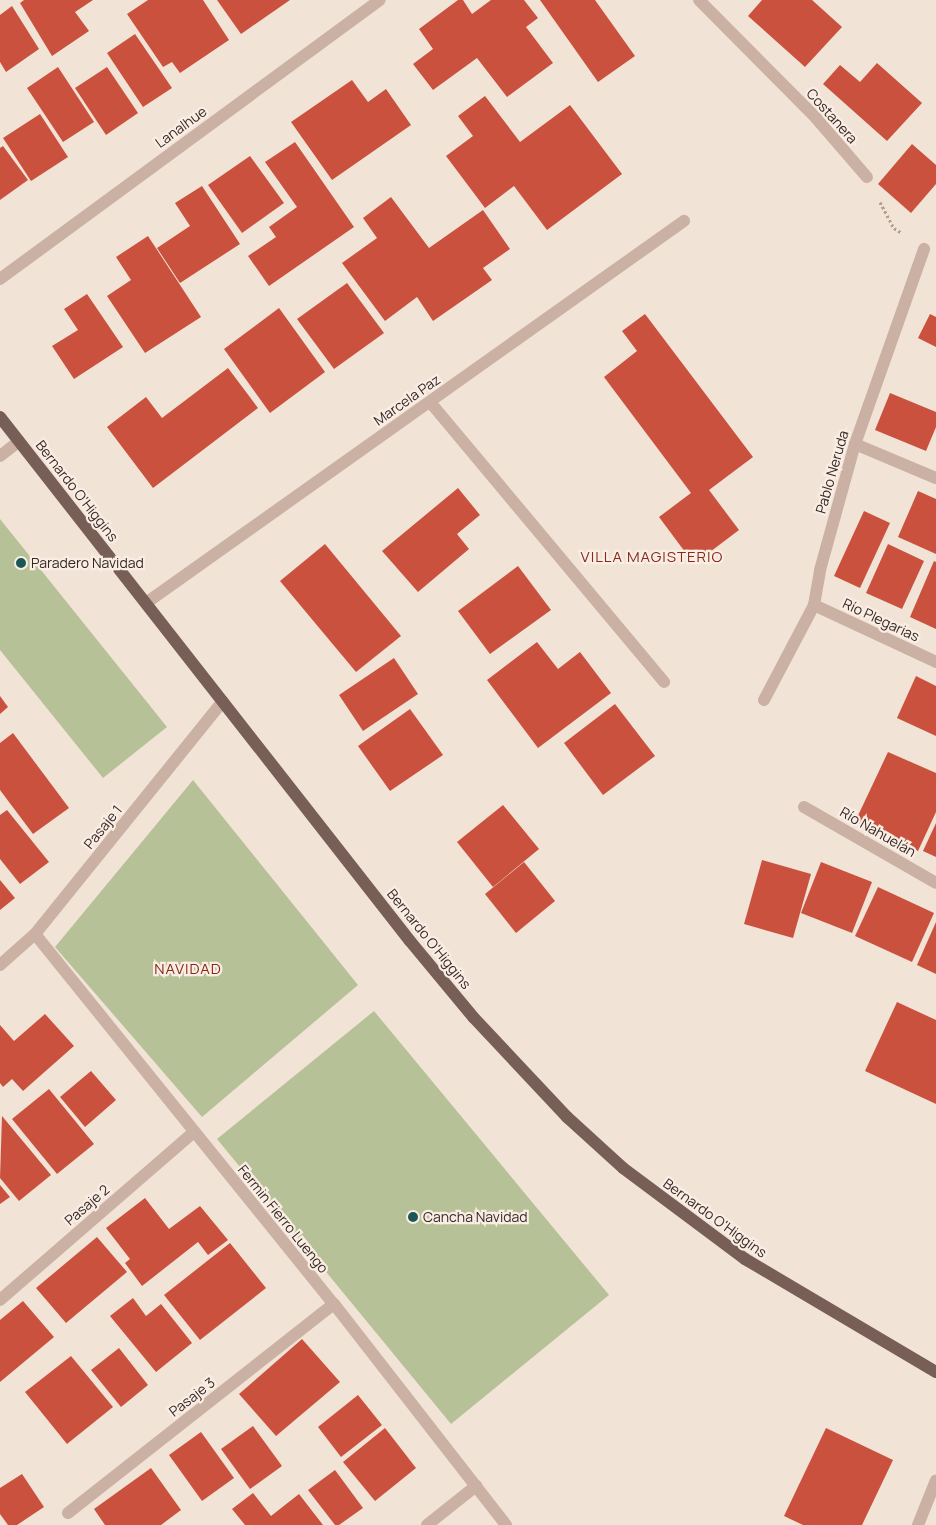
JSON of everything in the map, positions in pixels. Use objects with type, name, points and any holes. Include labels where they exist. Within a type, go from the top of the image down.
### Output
[{"type":"main road","name":"Bernardo O'Higgins","points":[[0,417],[462,1004],[567,1117],[683,1215],[745,1259],[936,1372]]},
{"type":"street","name":"Lanalhue","points":[[0,278],[380,0]]},
{"type":"street","name":"Costanera","points":[[699,0],[816,118],[867,177]]},
{"type":"street","name":"Marcela Paz","points":[[146,603],[684,221]]},
{"type":"street","name":"Pablo Neruda","points":[[764,700],[814,605],[820,570],[855,444],[924,248]]},
{"type":"street","points":[[430,402],[664,682]]},
{"type":"street","points":[[0,456],[19,441]]},
{"type":"street","points":[[855,444],[936,478]]},
{"type":"street","name":"Río Plegarias","points":[[814,605],[936,662]]},
{"type":"street","name":"Pasaje 1","points":[[0,965],[35,934],[223,701]]},
{"type":"street","name":"Río Nahuelán","points":[[804,807],[936,884]]},
{"type":"street","name":"Fermin Fierro Luengo","points":[[35,934],[334,1304],[506,1525]]},
{"type":"street","name":"Pasaje 2","points":[[0,1300],[194,1133]]},
{"type":"street","name":"Pasaje 3","points":[[68,1513],[334,1304]]},
{"type":"street","points":[[918,1525],[936,1480]]},
{"type":"street","points":[[427,1525],[476,1486]]},
{"type":"path","points":[[867,177],[894,228],[924,248]]},
{"type":"green space","points":[[0,519],[167,727],[103,778],[0,650]]},
{"type":"green space","points":[[193,780],[358,985],[202,1117],[55,947]]},
{"type":"green space","name":"Cancha Navidad","points":[[374,1011],[609,1295],[451,1424],[217,1139]]},
{"type":"building","points":[[24,0],[93,0],[75,12],[89,31],[52,56],[20,3]]},
{"type":"building","points":[[148,0],[203,0],[229,40],[180,73],[172,62],[163,67],[127,14]]},
{"type":"building","points":[[217,0],[290,0],[241,34]]},
{"type":"building","points":[[458,0],[463,0],[472,14],[491,0],[524,0],[538,18],[526,27],[553,63],[507,97],[477,58],[433,90],[413,64],[433,49],[419,29]]},
{"type":"building","points":[[540,0],[595,0],[635,56],[598,82]]},
{"type":"building","points":[[762,0],[812,0],[842,27],[805,67],[748,16]]},
{"type":"building","points":[[12,6],[39,49],[6,72],[0,62],[0,15]]},
{"type":"building","points":[[135,34],[172,88],[143,107],[107,53]]},
{"type":"building","points":[[877,63],[922,103],[887,141],[823,84],[840,65],[860,82]]},
{"type":"building","points":[[58,67],[94,122],[63,142],[27,88]]},
{"type":"building","points":[[107,67],[138,113],[106,135],[75,88]]},
{"type":"building","points":[[352,80],[368,102],[386,89],[411,125],[332,180],[291,122]]},
{"type":"building","points":[[485,96],[520,142],[570,105],[622,174],[547,230],[514,186],[485,208],[446,156],[473,136],[458,116]]},
{"type":"building","points":[[40,114],[68,157],[31,181],[3,138]]},
{"type":"building","points":[[295,142],[354,227],[269,286],[248,256],[276,237],[269,227],[297,207],[265,162]]},
{"type":"building","points":[[912,144],[936,165],[936,184],[911,213],[878,184]]},
{"type":"building","points":[[3,146],[28,180],[0,200],[0,148]]},
{"type":"building","points":[[250,156],[284,203],[242,233],[208,185]]},
{"type":"building","points":[[202,186],[240,244],[180,283],[157,248],[190,226],[175,203]]},
{"type":"building","points":[[391,197],[429,248],[483,210],[510,249],[483,268],[492,280],[433,321],[417,297],[385,321],[342,263],[377,238],[363,218]]},
{"type":"building","points":[[148,236],[201,317],[145,353],[107,296],[131,280],[116,257]]},
{"type":"building","points":[[347,283],[384,333],[334,369],[297,319]]},
{"type":"building","points":[[87,294],[123,347],[74,379],[52,346],[78,330],[64,309]]},
{"type":"building","points":[[279,308],[325,372],[270,413],[224,349]]},
{"type":"building","points":[[645,314],[753,457],[709,490],[739,530],[694,564],[659,517],[691,493],[604,377],[637,351],[622,331]]},
{"type":"building","points":[[930,314],[936,317],[936,347],[918,338]]},
{"type":"building","points":[[228,368],[258,408],[153,488],[107,427],[146,397],[162,418]]},
{"type":"building","points":[[890,393],[936,412],[936,427],[926,451],[875,430]]},
{"type":"building","points":[[458,488],[480,515],[457,534],[469,549],[418,592],[382,551]]},
{"type":"building","points":[[918,491],[936,499],[936,554],[898,537]]},
{"type":"building","points":[[864,511],[890,523],[860,588],[834,576]]},
{"type":"building","points":[[325,544],[401,636],[356,672],[280,581]]},
{"type":"building","points":[[888,544],[924,561],[902,609],[866,593]]},
{"type":"building","points":[[934,561],[936,562],[936,629],[910,617]]},
{"type":"building","points":[[518,566],[551,610],[490,654],[458,611]]},
{"type":"building","points":[[537,642],[558,669],[580,652],[611,693],[538,748],[487,680]]},
{"type":"building","points":[[394,658],[418,694],[363,731],[339,695]]},
{"type":"building","points":[[916,676],[936,686],[936,736],[897,718]]},
{"type":"building","points":[[0,696],[8,707],[0,714]]},
{"type":"building","points":[[615,704],[655,756],[603,795],[564,743]]},
{"type":"building","points":[[410,709],[443,755],[390,791],[358,746]]},
{"type":"building","points":[[13,733],[69,808],[33,834],[0,790],[0,743]]},
{"type":"building","points":[[888,752],[936,773],[936,812],[918,851],[855,822]]},
{"type":"building","points":[[503,805],[539,849],[493,887],[457,842]]},
{"type":"building","points":[[7,810],[49,862],[20,884],[0,859],[0,815]]},
{"type":"building","points":[[936,823],[936,857],[923,851]]},
{"type":"building","points":[[762,860],[811,874],[793,938],[744,924]]},
{"type":"building","points":[[524,862],[555,901],[516,933],[485,894]]},
{"type":"building","points":[[821,862],[872,882],[852,933],[801,913]]},
{"type":"building","points":[[0,880],[15,898],[0,910]]},
{"type":"building","points":[[878,887],[934,913],[912,962],[855,936]]},
{"type":"building","points":[[936,922],[936,974],[917,965]]},
{"type":"building","points":[[897,1002],[936,1020],[936,1104],[865,1071]]},
{"type":"building","points":[[45,1014],[74,1046],[23,1091],[12,1079],[3,1087],[0,1083],[0,1025],[14,1041]]},
{"type":"building","points":[[91,1071],[116,1100],[85,1127],[60,1097]]},
{"type":"building","points":[[49,1089],[94,1144],[57,1174],[12,1119]]},
{"type":"building","points":[[2,1116],[51,1175],[19,1201],[0,1178]]},
{"type":"building","points":[[0,1185],[10,1197],[0,1204]]},
{"type":"building","points":[[145,1198],[169,1229],[200,1206],[228,1240],[208,1255],[198,1242],[142,1286],[125,1263],[130,1259],[106,1228]]},
{"type":"building","points":[[97,1237],[127,1272],[66,1323],[36,1288]]},
{"type":"building","points":[[230,1243],[266,1288],[200,1340],[164,1295]]},
{"type":"building","points":[[133,1298],[146,1316],[161,1304],[192,1343],[156,1372],[110,1316]]},
{"type":"building","points":[[23,1301],[54,1337],[0,1382],[0,1320]]},
{"type":"building","points":[[302,1339],[340,1382],[276,1436],[239,1394]]},
{"type":"building","points":[[119,1348],[148,1385],[121,1407],[91,1370]]},
{"type":"building","points":[[71,1356],[113,1407],[67,1444],[25,1392]]},
{"type":"building","points":[[358,1395],[382,1425],[341,1457],[318,1427]]},
{"type":"building","points":[[253,1426],[282,1466],[250,1489],[221,1449]]},
{"type":"building","points":[[385,1428],[416,1468],[375,1501],[343,1462]]},
{"type":"building","points":[[826,1428],[893,1460],[862,1525],[803,1525],[784,1516]]},
{"type":"building","points":[[201,1432],[234,1478],[202,1501],[169,1455]]},
{"type":"building","points":[[151,1468],[181,1510],[161,1525],[105,1525],[94,1509]]},
{"type":"building","points":[[335,1470],[363,1508],[339,1525],[335,1525],[308,1490]]},
{"type":"building","points":[[22,1474],[44,1507],[17,1525],[8,1525],[0,1514],[0,1488]]},
{"type":"building","points":[[253,1493],[271,1516],[299,1494],[323,1525],[245,1525],[232,1509]]},
{"type":"place","name":"Paradero Navidad","points":[[21,563]]},
{"type":"place","name":"Cancha Navidad","points":[[413,1217]]},
{"type":"district","name":"VILLA MAGISTERIO","points":[[652,557]]},
{"type":"district","name":"NAVIDAD","points":[[188,969]]}]
